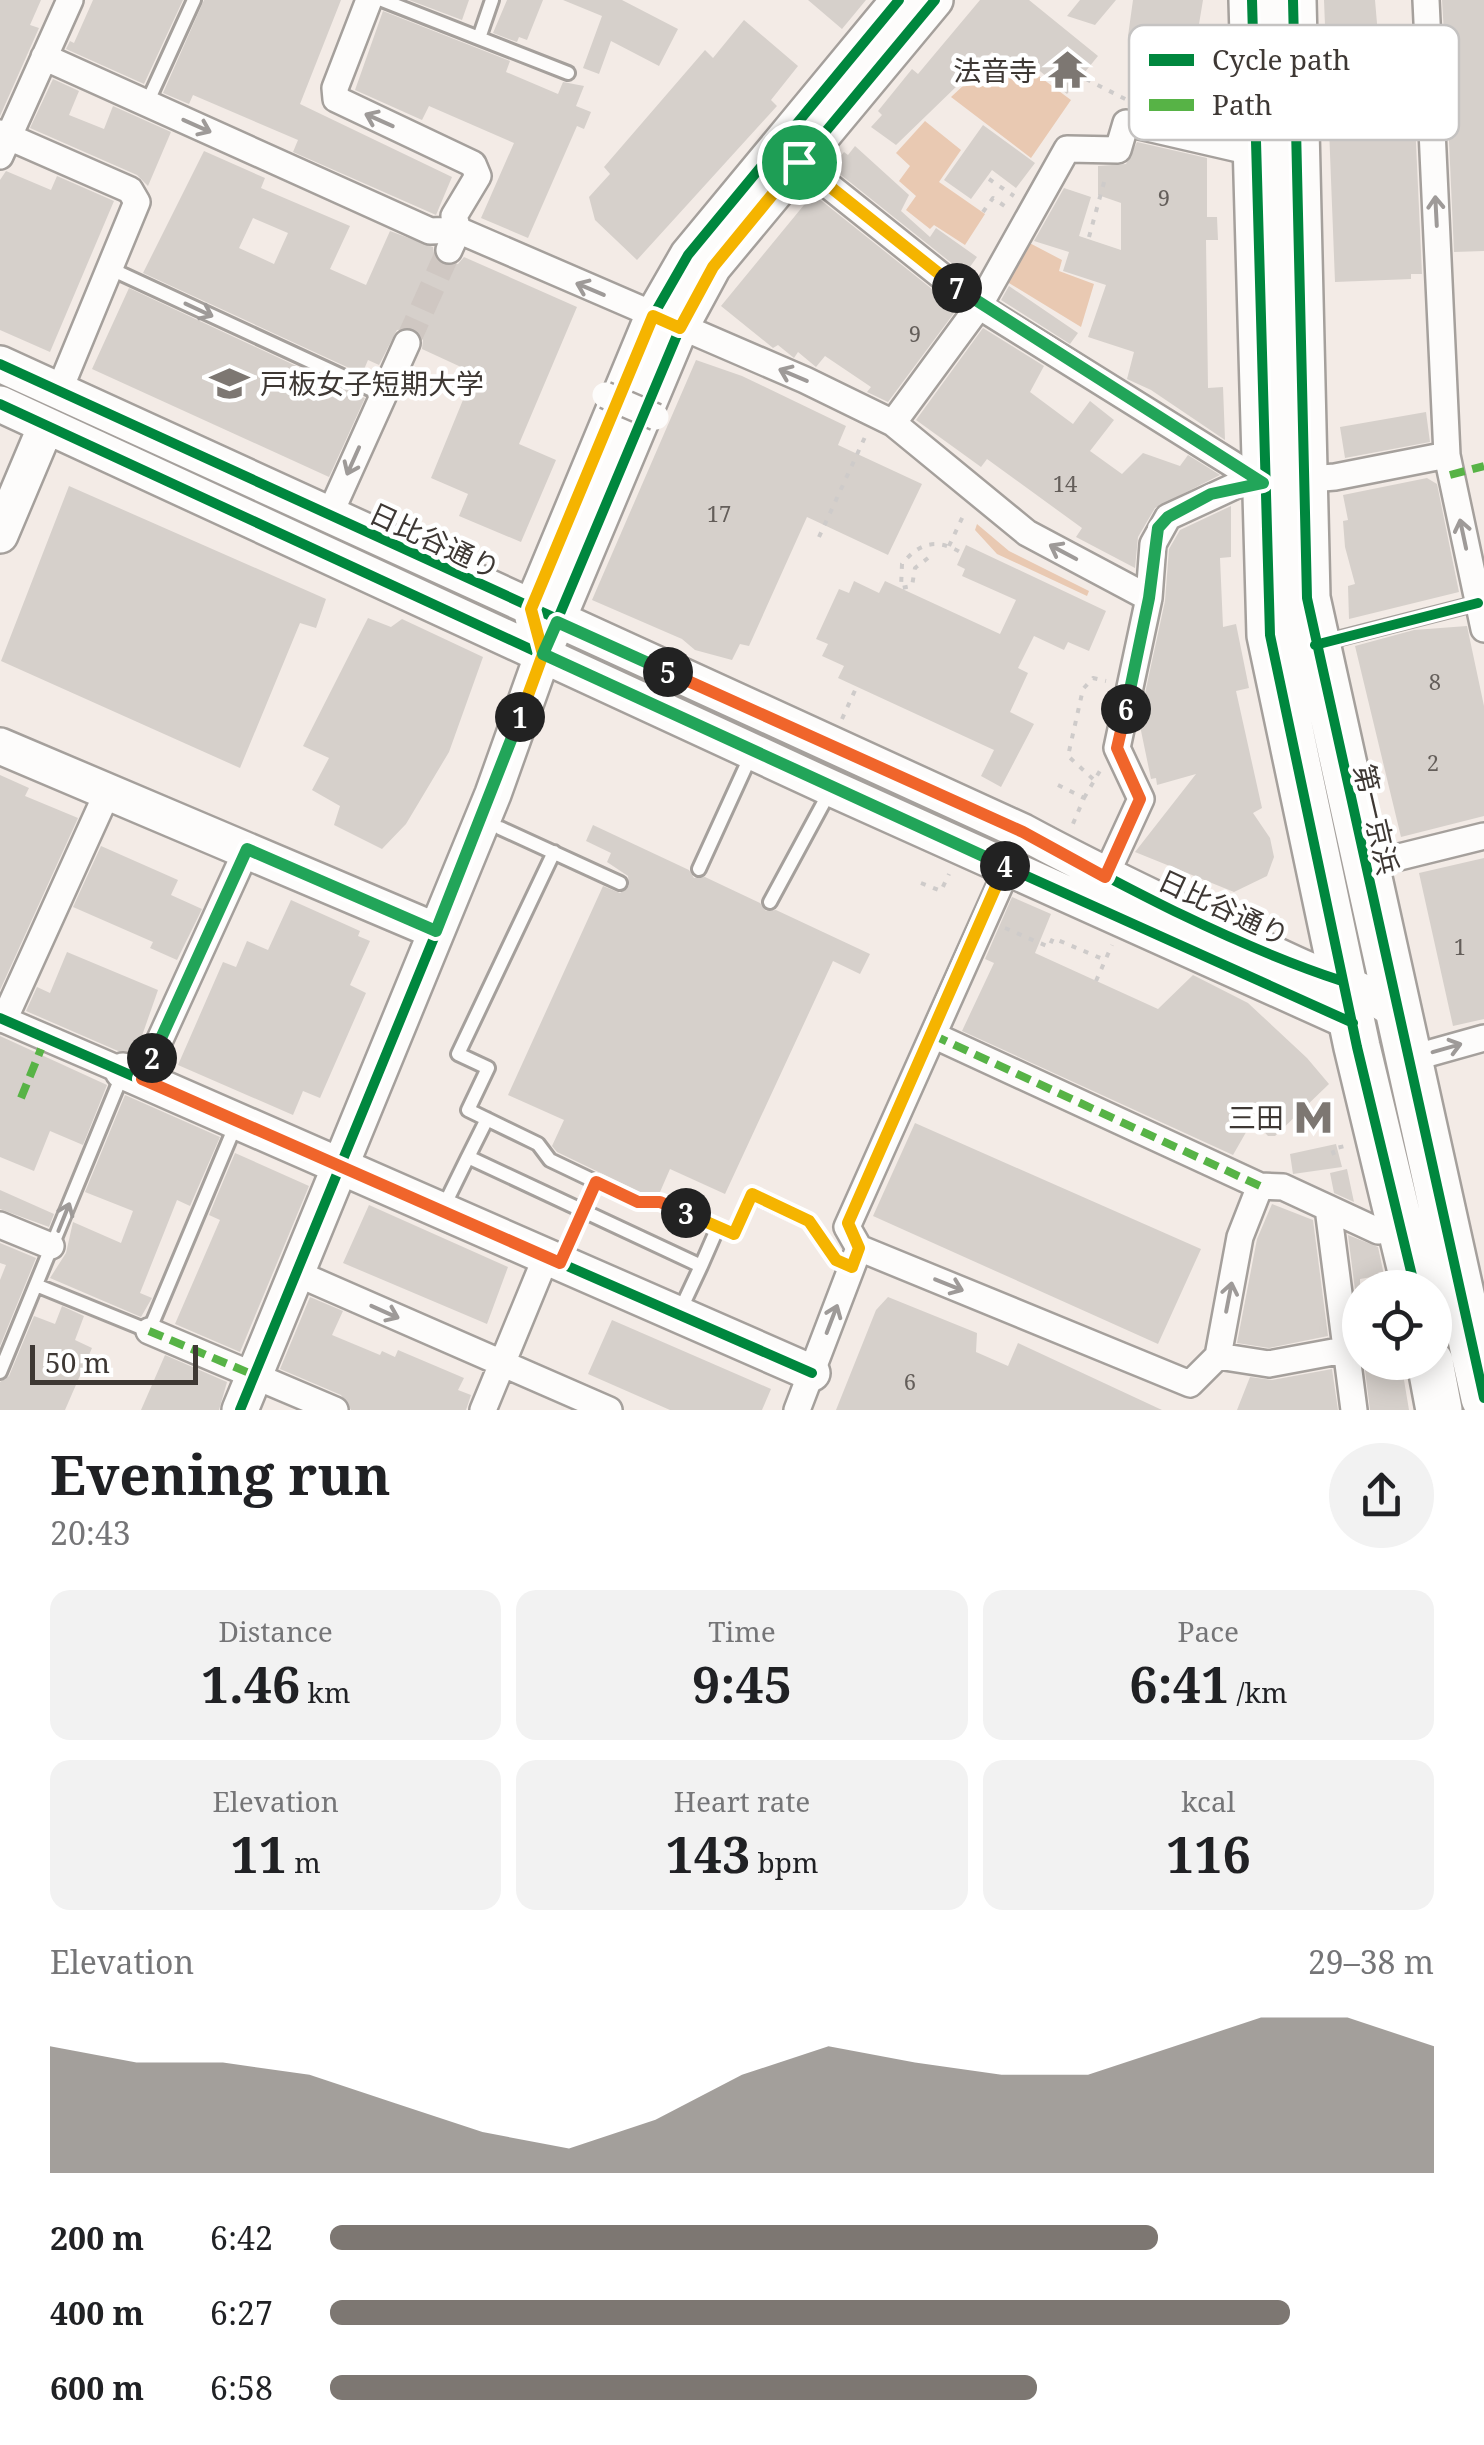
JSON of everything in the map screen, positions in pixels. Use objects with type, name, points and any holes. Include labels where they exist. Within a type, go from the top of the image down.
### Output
[{"type":"highway","name":"第一京浜","points":[[1252,0],[1253,25]]},
{"type":"highway","name":"第一京浜","points":[[1292,25],[1293,0]]},
{"type":"highway","name":"第一京浜","points":[[1256,140],[1280,313]]},
{"type":"highway","name":"第一京浜","points":[[1287,140],[1280,313],[1284,481],[1270,635],[1348,1002],[1412,1270]]},
{"type":"highway","name":"第一京浜","points":[[1284,481],[1363,866],[1484,1398]]},
{"type":"highway","points":[[1433,1380],[1439,1410]]},
{"type":"street","points":[[58,391],[137,202],[130,190],[3,142],[70,0]]},
{"type":"street","points":[[369,0],[335,88],[336,99],[473,164],[478,176],[454,216],[454,240]]},
{"type":"street","points":[[240,1410],[493,794],[543,654],[544,615],[666,322],[688,255],[899,0]]},
{"type":"street","points":[[666,322],[935,0]]},
{"type":"street","points":[[1426,0],[1427,25]]},
{"type":"street","points":[[44,57],[430,231],[805,380],[881,425],[1028,533],[1149,598]]},
{"type":"street","points":[[881,425],[979,306],[1067,149],[1118,150],[1126,123],[1129,124]]},
{"type":"street","points":[[1200,140],[1256,153]]},
{"type":"street","points":[[1432,140],[1447,454],[1484,629]]},
{"type":"street","points":[[799,162],[979,306],[1284,481]]},
{"type":"street","points":[[329,516],[407,343]]},
{"type":"street","name":"日比谷通り","points":[[0,364],[1023,832],[1105,877],[1298,966],[1348,1002]]},
{"type":"street","points":[[605,395],[656,417]]},
{"type":"street","name":"日比谷通り","points":[[0,404],[1008,867],[1348,1002],[1398,1013]]},
{"type":"street","points":[[0,535],[46,426]]},
{"type":"street","points":[[1105,877],[1140,799],[1117,748],[1149,598],[1153,544],[1168,517],[1226,488],[1447,454]]},
{"type":"street","points":[[0,746],[436,931]]},
{"type":"street","points":[[108,792],[2,1019],[812,1373]]},
{"type":"street","points":[[1363,866],[1484,836]]},
{"type":"street","points":[[133,1075],[247,849]]},
{"type":"street","points":[[797,1410],[855,1258],[847,1227],[1008,867]]},
{"type":"street","points":[[934,1035],[1260,1186],[1283,1188],[1378,1231],[1403,1225]]},
{"type":"street","points":[[1410,1060],[1484,1038]]},
{"type":"street","points":[[855,1258],[1190,1384],[1218,1356],[1240,1236],[1260,1186]]},
{"type":"street","points":[[1328,1208],[1342,1332]]},
{"type":"street","points":[[0,1225],[52,1246]]},
{"type":"street","points":[[483,1410],[553,1260]]},
{"type":"street","points":[[296,1273],[610,1410]]},
{"type":"street","points":[[149,1332],[336,1410]]},
{"type":"street","points":[[1218,1356],[1269,1364],[1342,1350]]},
{"type":"street","points":[[1349,1380],[1354,1410]]},
{"type":"lane","points":[[147,103],[194,0]]},
{"type":"lane","points":[[382,0],[568,73]]},
{"type":"lane","points":[[479,38],[492,0]]},
{"type":"lane","points":[[111,268],[383,395]]},
{"type":"lane","points":[[1315,644],[1478,602]]},
{"type":"lane","points":[[699,869],[752,752]]},
{"type":"lane","points":[[770,902],[831,788]]},
{"type":"lane","points":[[500,828],[620,883]]},
{"type":"lane","points":[[554,852],[458,1054],[488,1068],[468,1110],[538,1144],[550,1160],[638,1202],[660,1202],[734,1234],[752,1194],[809,1221],[836,1260],[855,1258]]},
{"type":"lane","points":[[0,1372],[52,1246],[133,1075]]},
{"type":"lane","points":[[442,1211],[486,1119]]},
{"type":"lane","points":[[36,1285],[149,1332],[238,1121]]},
{"type":"lane","points":[[468,1157],[701,1266]]},
{"type":"lane","points":[[553,1260],[596,1182]]},
{"type":"lane","points":[[678,1315],[718,1227]]},
{"type":"path","points":[[1086,79],[1127,98],[1129,115]]},
{"type":"path","points":[[1089,238],[1108,165]]},
{"type":"path","points":[[989,179],[1030,215]]},
{"type":"path","points":[[984,212],[993,198],[1030,215]]},
{"type":"path","points":[[819,537],[881,425]]},
{"type":"path","points":[[949,546],[961,520]]},
{"type":"path","points":[[928,558],[915,568],[912,586],[902,588],[902,564],[910,554],[936,542],[960,552]]},
{"type":"path","points":[[1093,779],[1068,756],[1083,689],[1093,678],[1112,682]]},
{"type":"path","points":[[839,726],[857,686]]},
{"type":"path","points":[[1068,834],[1101,769]]},
{"type":"path","points":[[1058,785],[1084,798]]},
{"type":"path","points":[[921,883],[941,891],[954,862]]},
{"type":"path","points":[[996,924],[1049,947],[1053,938],[1105,960]]},
{"type":"path","points":[[1096,980],[1116,936]]},
{"type":"path","points":[[1334,1156],[1332,1149],[1357,1144]]},
{"type":"shaded area","points":[[994,57],[1023,80],[1032,71],[1071,100],[1031,158],[951,97]]},
{"type":"shaded area","points":[[925,121],[961,150],[939,182],[985,214],[965,245],[934,225],[930,229],[906,210],[916,196],[899,181],[910,166],[896,153]]},
{"type":"shaded area","points":[[1020,238],[1062,260],[1059,271],[1094,284],[1081,327],[999,277]]},
{"type":"shaded area","points":[[977,524],[1009,551],[1089,591],[1087,596],[997,554],[975,530]]},
{"type":"building","points":[[0,0],[41,0],[30,25],[39,28],[0,116]]},
{"type":"building","points":[[93,0],[183,0],[144,84],[66,49],[70,41],[74,43]]},
{"type":"building","points":[[204,0],[341,0],[300,104],[452,177],[436,215],[293,152],[298,140],[193,95],[189,104],[163,93]]},
{"type":"building","points":[[409,0],[469,0],[462,20]]},
{"type":"building","points":[[507,0],[543,0],[527,40],[519,37],[517,42],[493,33]]},
{"type":"building","points":[[563,0],[622,0],[678,29],[659,66],[611,41],[599,74],[583,68],[602,16]]},
{"type":"building","points":[[808,0],[866,0],[842,29]]},
{"type":"building","points":[[980,0],[1029,0],[1098,56],[1067,94],[1034,66],[1024,78],[992,52],[896,145],[871,127],[882,115],[878,111],[912,69],[918,74]]},
{"type":"building","points":[[1080,0],[1116,0],[1095,25],[1067,16]]},
{"type":"building","points":[[1133,0],[1203,0],[1199,25],[1130,25]]},
{"type":"building","points":[[1324,0],[1375,0],[1377,25],[1325,25]]},
{"type":"building","points":[[1442,0],[1484,0],[1484,251],[1454,252],[1449,140],[1459,140],[1459,25],[1444,25]]},
{"type":"building","points":[[383,11],[510,61],[506,72],[558,94],[563,82],[584,86],[576,106],[591,112],[584,129],[577,126],[528,238],[481,218],[514,143],[429,106],[422,120],[355,90]]},
{"type":"building","points":[[744,20],[798,66],[771,100],[777,106],[637,260],[595,220],[589,197],[610,174],[604,167],[705,50],[713,58]]},
{"type":"building","points":[[53,79],[79,91],[69,115],[104,129],[113,106],[171,132],[148,186],[137,175],[30,128]]},
{"type":"building","points":[[983,125],[1035,163],[1016,188],[992,170],[971,199],[944,180]]},
{"type":"building","points":[[1329,140],[1416,140],[1422,274],[1411,274],[1411,279],[1335,282]]},
{"type":"building","points":[[1137,142],[1207,158],[1207,217],[1217,217],[1218,240],[1206,240],[1208,388],[1223,387],[1225,440],[1151,390],[1127,379],[1134,352],[1088,337],[1106,285],[1063,271],[1069,252],[1034,241],[1064,188],[1091,197],[1079,236],[1121,250],[1121,203],[1098,195],[1098,166],[1126,164]]},
{"type":"building","points":[[855,146],[909,195],[901,211],[930,237],[936,228],[977,257],[967,271],[976,278],[974,281],[831,167]]},
{"type":"building","points":[[204,151],[265,178],[261,188],[350,226],[330,269],[366,285],[390,231],[433,247],[435,259],[443,265],[458,264],[464,257],[577,307],[519,444],[556,460],[521,542],[459,516],[468,494],[431,478],[474,373],[422,349],[423,340],[414,329],[397,330],[379,365],[368,360],[362,374],[143,273]],"holes":[[[253,218],[288,233],[274,264],[239,248]]]},
{"type":"building","points":[[6,171],[51,190],[57,176],[114,201],[50,352],[0,330],[0,180]]},
{"type":"building","points":[[813,194],[957,309],[888,402],[867,392],[871,387],[825,356],[816,367],[798,352],[794,358],[778,345],[773,348],[721,306]]},
{"type":"building","points":[[1009,286],[1078,333],[1070,344],[1001,300]]},
{"type":"building","name":"戸板女子短期大学","points":[[129,288],[365,398],[329,477],[92,369]]},
{"type":"building","points":[[983,328],[1044,366],[1030,392],[1073,424],[1090,401],[1114,420],[1090,451],[1122,474],[1143,453],[1180,466],[1188,455],[1220,475],[1155,508],[1138,537],[1135,568],[1076,537],[1082,528],[987,459],[981,467],[916,420]]},
{"type":"building","points":[[696,360],[742,376],[846,426],[838,445],[922,484],[888,555],[807,517],[749,646],[740,644],[732,660],[695,650],[682,639],[592,600]]},
{"type":"building","points":[[1426,412],[1430,442],[1345,458],[1340,427]]},
{"type":"building","points":[[1427,478],[1437,484],[1459,592],[1349,619],[1348,586],[1355,584],[1345,547],[1343,521],[1348,520],[1343,495]]},
{"type":"building","points":[[69,486],[326,599],[316,628],[300,623],[240,768],[1,661]]},
{"type":"building","points":[[1231,506],[1231,557],[1220,558],[1223,627],[1236,624],[1249,688],[1236,691],[1262,808],[1253,813],[1270,838],[1274,857],[1267,876],[1234,892],[1135,852],[1196,774],[1157,785],[1156,778],[1151,779],[1139,721],[1165,601],[1169,549],[1180,530]]},
{"type":"building","points":[[966,545],[1106,611],[1089,651],[1068,642],[1064,650],[1034,636],[1018,668],[1028,673],[1010,712],[1034,724],[1001,787],[981,776],[994,750],[838,678],[844,666],[822,656],[828,644],[816,639],[839,589],[849,593],[854,581],[879,593],[885,581],[1000,634],[1016,600],[962,576],[965,569],[957,565]]},
{"type":"building","points":[[368,618],[391,627],[402,619],[483,657],[449,752],[406,824],[382,849],[334,825],[340,806],[312,790],[329,758],[303,746]]},
{"type":"building","points":[[1467,626],[1484,706],[1484,816],[1401,837],[1355,646],[1414,630]]},
{"type":"building","points":[[0,775],[29,788],[25,796],[78,818],[0,990]]},
{"type":"building","points":[[593,825],[689,870],[694,878],[705,877],[760,903],[766,911],[776,910],[870,954],[860,974],[833,961],[725,1194],[670,1169],[660,1192],[640,1192],[557,1152],[552,1146],[564,1120],[508,1095],[603,886],[620,893],[629,886],[628,876],[607,862],[611,853],[586,841]]},
{"type":"building","points":[[101,846],[178,880],[171,895],[202,909],[177,960],[150,948],[153,942],[73,907]]},
{"type":"building","points":[[1484,858],[1484,1019],[1453,1026],[1419,873]]},
{"type":"building","points":[[1012,897],[1051,914],[1035,953],[1158,1009],[1193,975],[1248,1003],[1329,1084],[1275,1136],[1268,1136],[1253,1120],[1233,1155],[962,1031],[994,963],[985,959]]},
{"type":"building","points":[[291,900],[360,931],[358,936],[370,941],[350,985],[366,993],[320,1098],[303,1091],[293,1115],[178,1065],[223,962],[236,967],[247,941],[268,950]]},
{"type":"building","points":[[67,952],[158,990],[136,1053],[118,1051],[26,1011],[37,987],[50,993]]},
{"type":"building","points":[[0,1036],[107,1085],[83,1145],[50,1131],[34,1171],[0,1157]]},
{"type":"building","points":[[125,1095],[220,1137],[190,1206],[177,1200],[140,1293],[152,1298],[141,1317],[50,1278],[66,1253],[73,1222],[121,1243],[133,1211],[85,1192]]},
{"type":"building","points":[[915,1123],[1201,1249],[1158,1344],[873,1216]]},
{"type":"building","points":[[1336,1144],[1342,1167],[1293,1174],[1290,1154]]},
{"type":"building","points":[[235,1153],[309,1186],[240,1352],[175,1324],[220,1220],[209,1215]]},
{"type":"building","points":[[1347,1169],[1354,1202],[1334,1193],[1330,1173]]},
{"type":"building","points":[[0,1190],[54,1214],[49,1227],[0,1209]]},
{"type":"building","points":[[1272,1204],[1313,1220],[1328,1336],[1269,1348],[1237,1343],[1257,1239]]},
{"type":"building","points":[[369,1205],[508,1267],[487,1324],[343,1263]]},
{"type":"building","points":[[1348,1235],[1378,1247],[1383,1270],[1352,1270]]},
{"type":"building","points":[[0,1243],[36,1258],[0,1346],[0,1280],[6,1265],[0,1263]]},
{"type":"building","points":[[310,1297],[343,1311],[332,1335],[380,1355],[382,1351],[395,1357],[398,1350],[464,1378],[458,1390],[471,1395],[466,1410],[351,1410],[341,1395],[280,1369]]},
{"type":"building","points":[[888,1297],[977,1333],[976,1352],[1008,1366],[1018,1343],[1162,1410],[836,1410],[876,1310]]},
{"type":"building","points":[[62,1306],[84,1316],[75,1340],[92,1348],[65,1410],[0,1410],[0,1382],[9,1376],[34,1316],[55,1324]]},
{"type":"building","points":[[612,1320],[771,1389],[762,1410],[670,1410],[588,1374]]},
{"type":"building","points":[[165,1355],[227,1382],[219,1410],[141,1410]]},
{"type":"building","points":[[1332,1369],[1338,1410],[1237,1410],[1250,1377],[1272,1380]]},
{"type":"building","points":[[1366,1380],[1404,1380],[1409,1410],[1370,1410]]},
{"type":"tunnel","points":[[407,343],[449,250]]},
{"type":"marked path","points":[[1450,475],[1484,466]]},
{"type":"marked path","points":[[933,1035],[1260,1186]]},
{"type":"marked path","points":[[21,1098],[41,1049]]},
{"type":"marked path","points":[[149,1331],[254,1375]]},
{"type":"cycle path","points":[[535,625],[531,609],[653,316],[688,255],[899,0]]},
{"type":"cycle path","points":[[240,1410],[493,794],[543,654],[680,328],[713,267],[935,0]]},
{"type":"cycle path","points":[[1252,0],[1253,25]]},
{"type":"cycle path","points":[[1293,0],[1294,25]]},
{"type":"cycle path","points":[[1256,140],[1270,635],[1357,1047],[1411,1270]]},
{"type":"cycle path","points":[[1296,140],[1307,598],[1484,1398]]},
{"type":"cycle path","points":[[0,364],[1023,832],[1220,933],[1342,981]]},
{"type":"cycle path","points":[[0,404],[831,788],[1353,1023]]},
{"type":"cycle path","points":[[1149,598],[1158,528],[1168,517],[1237,485]]},
{"type":"cycle path","points":[[1315,645],[1478,603]]},
{"type":"cycle path","points":[[0,1018],[812,1373]]},
{"type":"place","name":"法音寺","points":[[1067,70]]},
{"type":"place","name":"戸板女子短期大学","points":[[230,383]]},
{"type":"place","name":"三田","points":[[1314,1117]]},
{"type":"route","points":[[799,162],[713,267],[680,328],[653,316],[531,609],[543,654],[493,794],[436,931],[247,849],[142,1079],[560,1263],[596,1182],[638,1202],[660,1202],[734,1234],[752,1194],[809,1221],[836,1260],[852,1267],[859,1248],[848,1223],[1008,867],[543,654],[557,622],[1023,832],[1105,877],[1140,799],[1117,748],[1149,598],[1158,528],[1168,517],[1211,494],[1237,485],[1263,483],[979,306],[799,162]]}]
